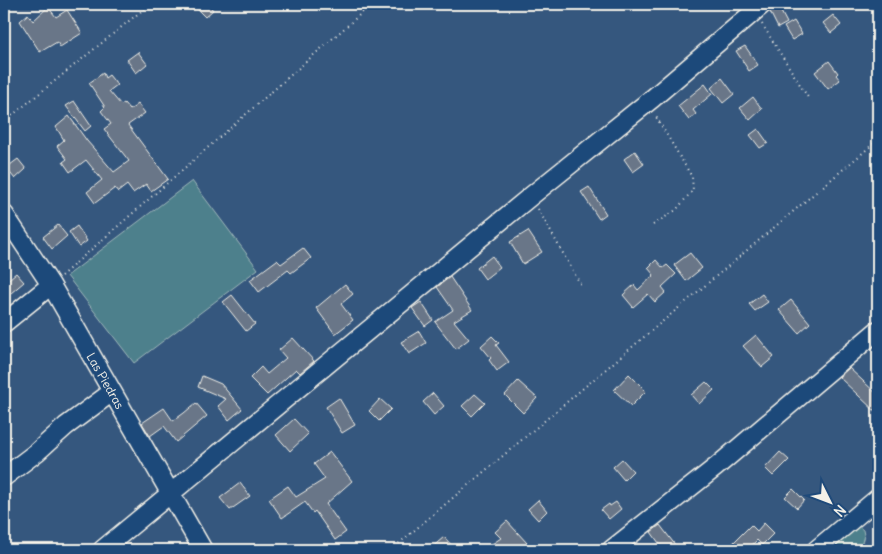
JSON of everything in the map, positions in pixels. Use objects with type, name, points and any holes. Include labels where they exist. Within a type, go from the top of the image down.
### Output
[{"type":"street","points":[[102,550],[647,102],[758,8]]},
{"type":"street","name":"Las Piedras","points":[[4,214],[51,285],[202,550]]},
{"type":"street","points":[[4,322],[51,285]]},
{"type":"street","points":[[611,550],[876,336]]},
{"type":"street","points":[[4,477],[37,452],[66,426],[112,392]]},
{"type":"street","points":[[816,550],[878,498]]},
{"type":"path","points":[[4,122],[150,4]]},
{"type":"path","points":[[51,285],[372,4]]},
{"type":"path","points":[[758,8],[809,99]]},
{"type":"path","points":[[647,102],[692,177],[693,190],[676,210],[653,226]]},
{"type":"path","points":[[391,550],[878,140]]},
{"type":"path","points":[[531,196],[582,287]]},
{"type":"green space","points":[[192,181],[258,269],[134,363],[67,276]]},
{"type":"green space","points":[[856,524],[863,530],[864,535],[860,550],[825,550]]},
{"type":"building","points":[[192,4],[208,4],[213,10],[205,17]]},
{"type":"building","points":[[778,6],[787,23],[778,28],[770,12]]},
{"type":"building","points":[[48,7],[56,17],[67,10],[82,33],[60,47],[57,42],[40,52],[20,21],[28,14],[33,21]]},
{"type":"building","points":[[833,15],[841,25],[831,33],[823,23]]},
{"type":"building","points":[[794,21],[802,34],[792,40],[784,27]]},
{"type":"building","points":[[745,46],[758,65],[749,71],[736,51]]},
{"type":"building","points":[[138,52],[147,64],[136,73],[127,60]]},
{"type":"building","points":[[829,61],[838,73],[836,75],[840,80],[828,89],[815,72]]},
{"type":"building","points":[[103,73],[105,78],[109,75],[117,85],[109,91],[121,105],[124,103],[130,110],[138,104],[145,113],[128,125],[168,179],[151,191],[146,184],[133,193],[127,185],[118,192],[115,188],[95,203],[87,192],[102,180],[86,160],[70,172],[63,162],[67,159],[57,146],[64,140],[56,127],[69,116],[87,141],[114,172],[129,161],[104,129],[111,124],[101,111],[105,107],[89,83]]},
{"type":"building","points":[[722,78],[734,94],[723,103],[711,88]]},
{"type":"building","points":[[705,84],[712,94],[693,110],[696,114],[689,120],[678,106]]},
{"type":"building","points":[[753,97],[762,109],[750,120],[740,108]]},
{"type":"building","points":[[74,101],[91,126],[85,131],[66,106]]},
{"type":"building","points":[[758,129],[768,143],[760,148],[750,135]]},
{"type":"building","points":[[635,151],[644,164],[633,172],[624,159]]},
{"type":"building","points":[[18,159],[26,169],[15,179],[6,168]]},
{"type":"building","points":[[589,187],[606,214],[599,219],[581,192]]},
{"type":"building","points":[[58,225],[67,236],[52,249],[43,237]]},
{"type":"building","points":[[77,226],[87,241],[79,247],[69,232]]},
{"type":"building","points":[[528,231],[542,252],[523,264],[510,242]]},
{"type":"building","points":[[303,248],[311,258],[291,273],[288,270],[259,292],[250,280],[277,260],[281,264]]},
{"type":"building","points":[[690,253],[702,268],[686,281],[674,265]]},
{"type":"building","points":[[492,256],[500,267],[485,279],[477,268]]},
{"type":"building","points":[[656,260],[663,268],[667,265],[676,274],[662,287],[666,292],[655,302],[648,294],[633,307],[623,295],[634,285],[638,290],[654,275],[648,268]]},
{"type":"building","points":[[16,273],[24,282],[4,299],[4,283]]},
{"type":"building","points":[[450,277],[472,310],[454,321],[469,339],[456,349],[435,322],[453,310],[437,287]]},
{"type":"building","points":[[345,284],[353,294],[341,304],[353,320],[335,334],[316,308]]},
{"type":"building","points":[[762,294],[768,302],[755,311],[749,304]]},
{"type":"building","points":[[232,295],[255,324],[246,331],[223,302]]},
{"type":"building","points":[[791,300],[810,323],[799,333],[779,310]]},
{"type":"building","points":[[421,302],[433,320],[425,326],[412,308]]},
{"type":"building","points":[[419,331],[426,343],[409,354],[401,342]]},
{"type":"building","points":[[756,335],[774,357],[762,367],[743,346]]},
{"type":"building","points":[[492,336],[499,343],[496,345],[509,362],[497,371],[489,360],[491,358],[481,346]]},
{"type":"building","points":[[293,338],[314,361],[300,373],[296,369],[267,395],[250,378],[261,367],[267,374],[286,358],[279,350]]},
{"type":"building","points":[[849,368],[878,395],[878,414],[839,377]]},
{"type":"building","points":[[629,374],[646,391],[631,406],[614,390]]},
{"type":"building","points":[[202,376],[221,384],[242,409],[229,420],[218,406],[226,399],[198,387]]},
{"type":"building","points":[[518,381],[537,398],[523,413],[505,395]]},
{"type":"building","points":[[706,382],[714,390],[699,404],[691,395]]},
{"type":"building","points":[[433,393],[444,406],[434,415],[423,402]]},
{"type":"building","points":[[475,394],[485,403],[472,416],[462,406]]},
{"type":"building","points":[[339,398],[355,425],[342,433],[326,407]]},
{"type":"building","points":[[380,399],[391,409],[379,421],[369,411]]},
{"type":"building","points":[[196,403],[207,416],[176,442],[164,426],[150,436],[142,423],[164,408],[173,421]]},
{"type":"building","points":[[294,419],[308,434],[290,451],[276,435]]},
{"type":"building","points":[[330,452],[352,481],[326,504],[346,532],[335,540],[315,511],[313,513],[305,502],[282,518],[269,499],[288,486],[296,497],[325,479],[314,464]]},
{"type":"building","points":[[780,452],[789,460],[773,476],[765,468]]},
{"type":"building","points":[[622,459],[633,471],[624,480],[613,467]]},
{"type":"building","points":[[240,483],[250,496],[230,510],[220,498]]},
{"type":"building","points":[[793,489],[804,500],[797,508],[785,497]]},
{"type":"building","points":[[538,500],[547,511],[538,520],[528,509]]},
{"type":"building","points":[[616,502],[621,509],[609,519],[601,510],[609,504],[610,506]]},
{"type":"building","points":[[507,521],[527,543],[519,550],[483,550],[501,538],[495,532]]},
{"type":"building","points":[[764,523],[774,533],[762,545],[757,540],[747,550],[726,550],[751,525],[757,531]]},
{"type":"building","points":[[660,525],[679,550],[664,550],[651,532]]},
{"type":"building","points":[[444,537],[456,550],[429,550]]}]
